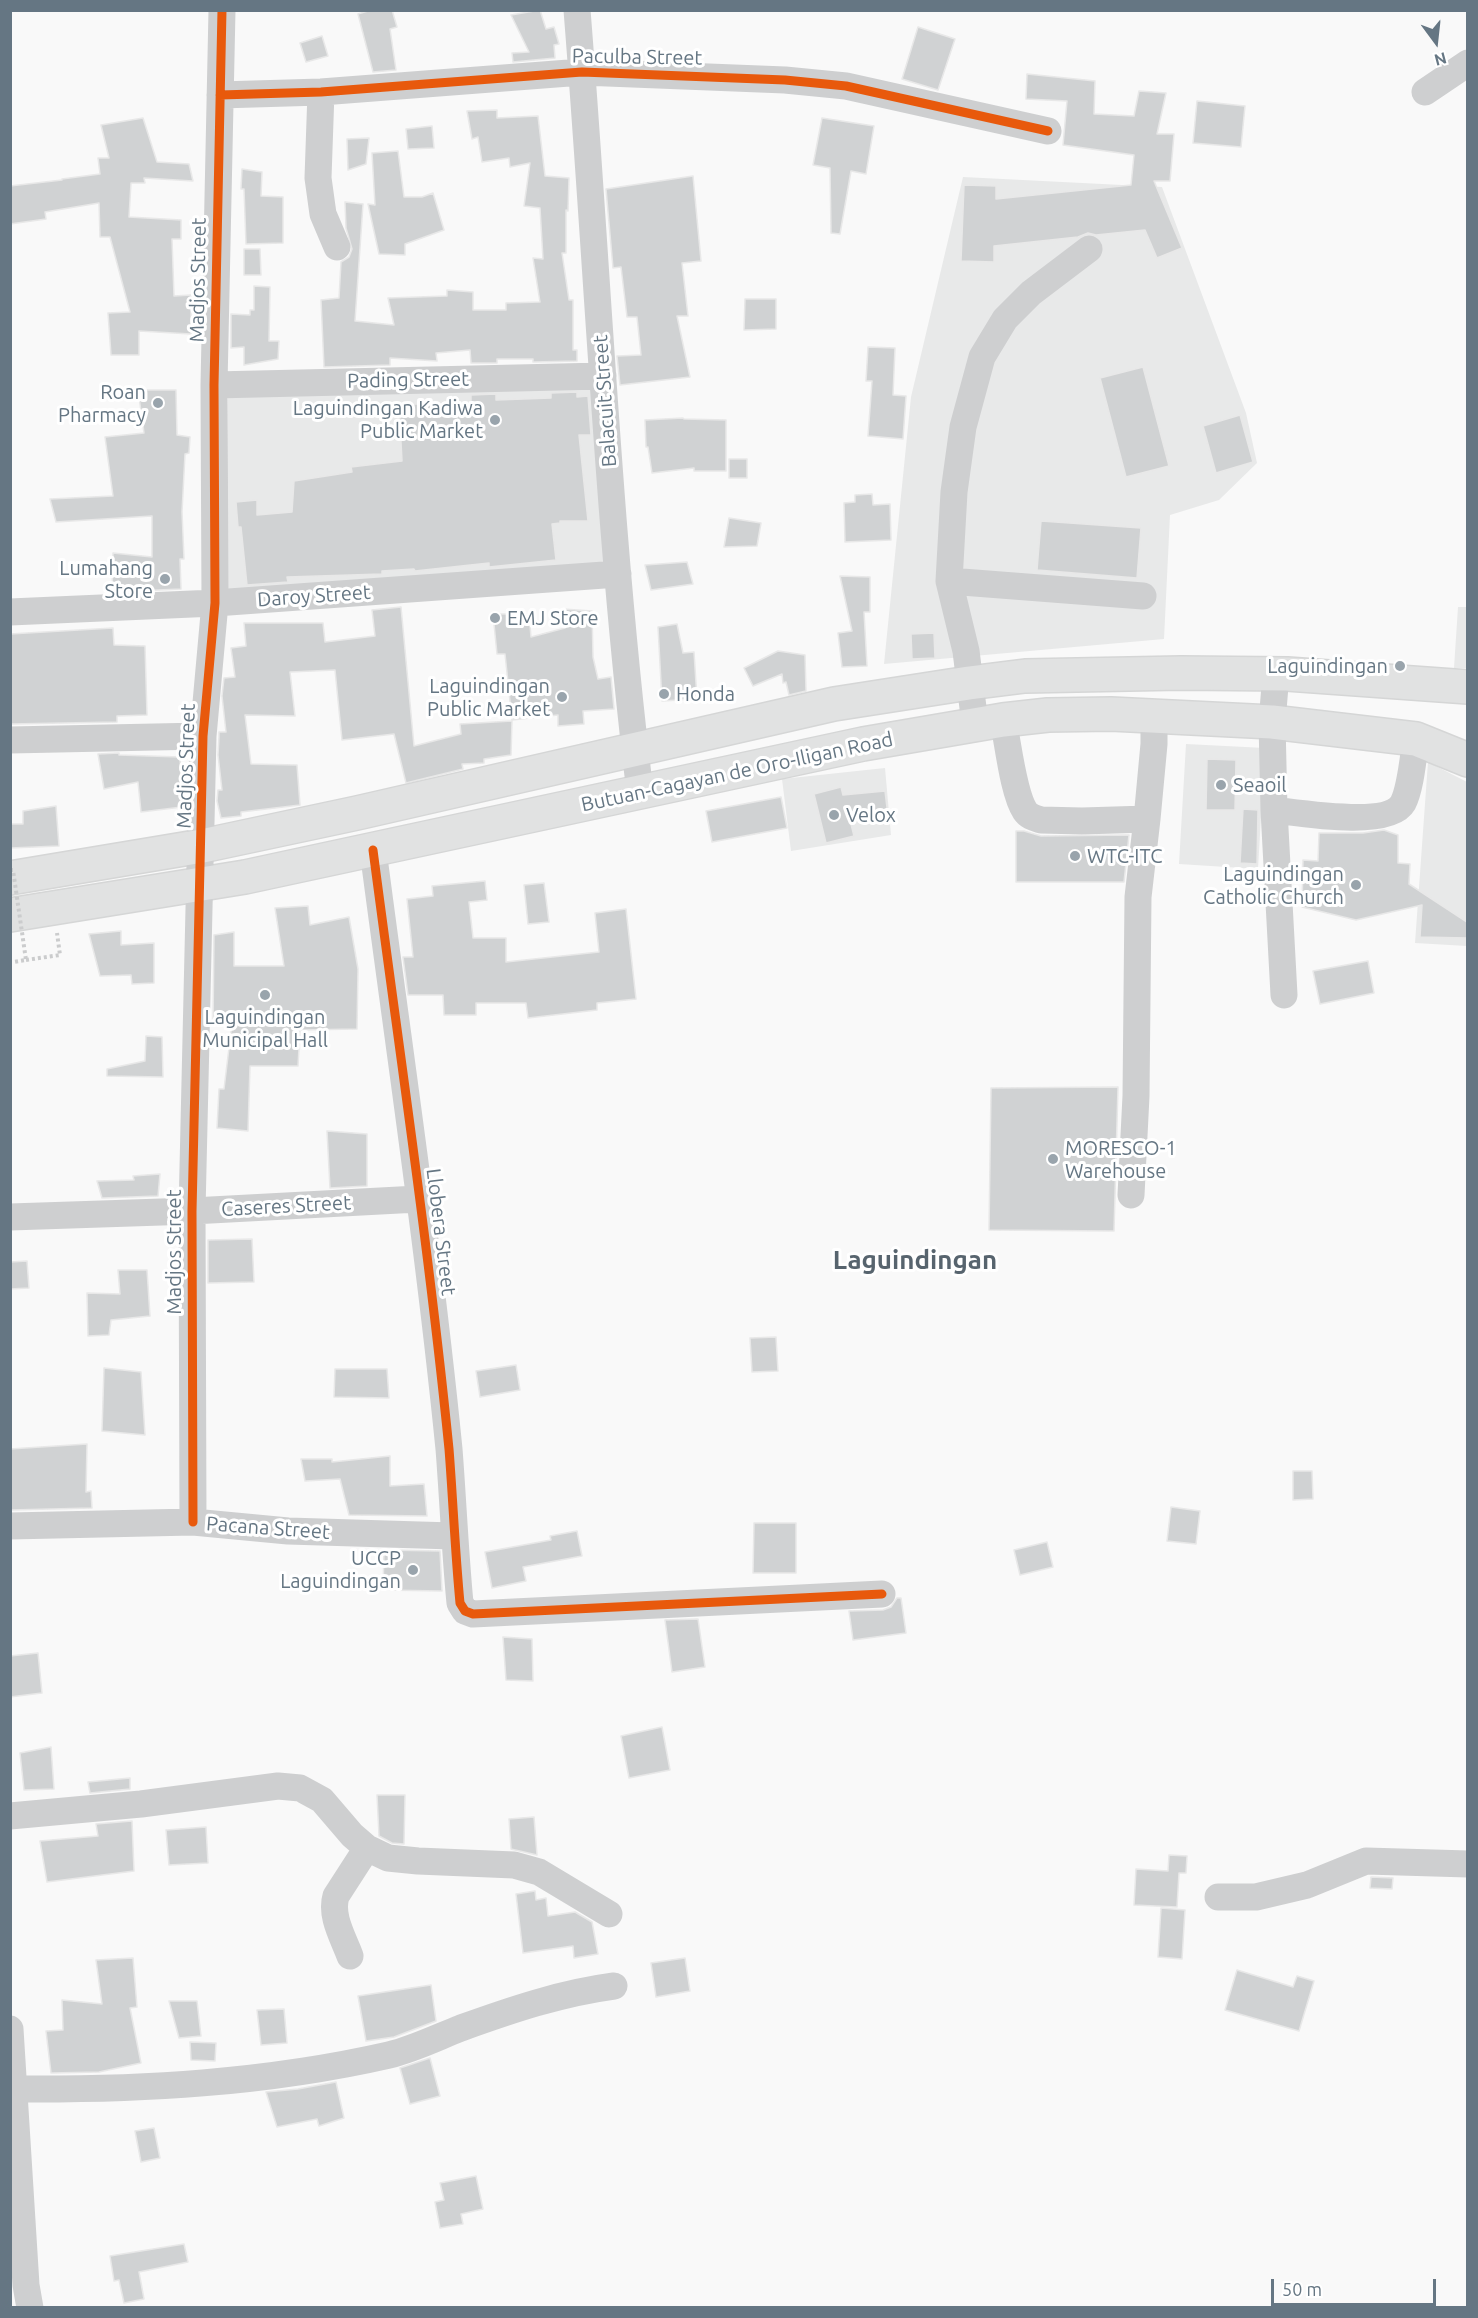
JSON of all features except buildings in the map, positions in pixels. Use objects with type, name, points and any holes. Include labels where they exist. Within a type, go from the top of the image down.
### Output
[{"type":"highway","points":[[10,878],[202,846],[368,811],[834,704],[969,683],[1025,676],[1180,673],[1276,674],[1467,687]]},
{"type":"highway","name":"Butuan-Cagayan de Oro-Iligan Road","points":[[10,915],[200,885],[373,850],[862,744],[989,722],[1048,716],[1154,715],[1272,722],[1416,739],[1467,760]]},
{"type":"street","name":"Madjos Street","points":[[193,1522],[192,1211],[203,736],[215,603],[214,385],[222,10]]},
{"type":"street","name":"Balacuit Street","points":[[577,10],[618,574],[640,792]]},
{"type":"street","points":[[1425,92],[1467,63]]},
{"type":"street","name":"Paculba Street","points":[[220,95],[321,92],[582,72],[785,80],[846,87],[1048,131]]},
{"type":"street","points":[[321,92],[318,178],[323,214],[337,247]]},
{"type":"street","points":[[1089,249],[1031,293],[1005,319],[982,357],[963,427],[954,492],[949,581],[966,651],[969,683],[989,722],[1026,812],[1031,817],[1041,820],[1147,819]]},
{"type":"street","name":"Pading Street","points":[[214,385],[603,376]]},
{"type":"street","name":"Daroy Street","points":[[10,612],[215,603],[618,574]]},
{"type":"street","points":[[949,581],[1143,596]]},
{"type":"street","points":[[1276,674],[1272,722],[1274,810],[1284,995]]},
{"type":"street","points":[[1131,1195],[1136,1096],[1138,897],[1154,744],[1154,715]]},
{"type":"street","points":[[10,740],[203,736]]},
{"type":"street","points":[[1274,810],[1377,817],[1393,813],[1402,805],[1406,795],[1416,739]]},
{"type":"street","name":"Llobera Street","points":[[373,850],[449,1450],[453,1536],[460,1603],[465,1611],[473,1614],[882,1594]]},
{"type":"street","name":"Caseres Street","points":[[10,1217],[192,1211],[418,1199]]},
{"type":"street","name":"Pacana Street","points":[[10,1526],[193,1522],[298,1532],[453,1536]]},
{"type":"street","points":[[10,1816],[141,1804],[278,1786],[300,1788],[321,1800],[352,1835],[367,1848],[388,1858],[513,1865],[539,1872],[609,1914]]},
{"type":"street","points":[[350,1956],[334,1914],[334,1905],[336,1896],[367,1848]]},
{"type":"street","points":[[1218,1897],[1256,1897],[1307,1885],[1366,1861],[1467,1864]]},
{"type":"street","points":[[15,2089],[106,2090],[202,2084],[320,2069],[392,2054],[490,2017],[547,1999],[583,1990],[614,1986]]},
{"type":"street","points":[[10,2029],[26,2285],[30,2307]]},
{"type":"path","points":[[10,870],[13,870],[26,960]]},
{"type":"path","points":[[14,962],[60,955]]},
{"type":"shaded area","points":[[963,177],[1162,187],[1246,413],[1257,463],[1219,500],[1170,515],[1164,639],[884,664],[911,397]]},
{"type":"shaded area","points":[[594,388],[611,564],[226,595],[228,395]]},
{"type":"shaded area","points":[[1458,607],[1467,607],[1467,668],[1454,668]]},
{"type":"shaded area","points":[[1186,744],[1265,748],[1258,869],[1179,864]]},
{"type":"shaded area","points":[[1428,762],[1467,782],[1467,946],[1415,943]]},
{"type":"shaded area","points":[[885,768],[891,835],[791,851],[782,779]]},
{"type":"cycle path","points":[[193,1522],[192,1211],[203,736],[215,603],[214,385],[222,10]]},
{"type":"cycle path","points":[[220,95],[321,92],[582,72],[785,80],[846,86],[1048,131]]},
{"type":"cycle path","points":[[373,850],[432,1299],[449,1449],[460,1603],[465,1611],[473,1614],[882,1594]]},
{"type":"place","name":"Roan Pharmacy","points":[[158,403]]},
{"type":"place","name":"Laguindingan Kadiwa Public Market","points":[[495,420]]},
{"type":"place","name":"Lumahang Store","points":[[165,579]]},
{"type":"place","name":"EMJ Store","points":[[495,618]]},
{"type":"place","name":"Laguindingan","points":[[1400,666]]},
{"type":"place","name":"Honda","points":[[664,694]]},
{"type":"place","name":"Laguindingan Public Market","points":[[562,697]]},
{"type":"place","name":"Seaoil","points":[[1221,785]]},
{"type":"place","name":"Velox","points":[[834,815]]},
{"type":"place","name":"WTC-ITC","points":[[1075,856]]},
{"type":"place","name":"Laguindingan Catholic Church","points":[[1356,885]]},
{"type":"place","name":"Laguindingan Municipal Hall","points":[[265,995]]},
{"type":"place","name":"MORESCO-1 Warehouse","points":[[1053,1159]]},
{"type":"place","name":"UCCP Laguindingan","points":[[413,1570]]},
{"type":"district","name":"Laguindingan","points":[[915,1260]]}]
